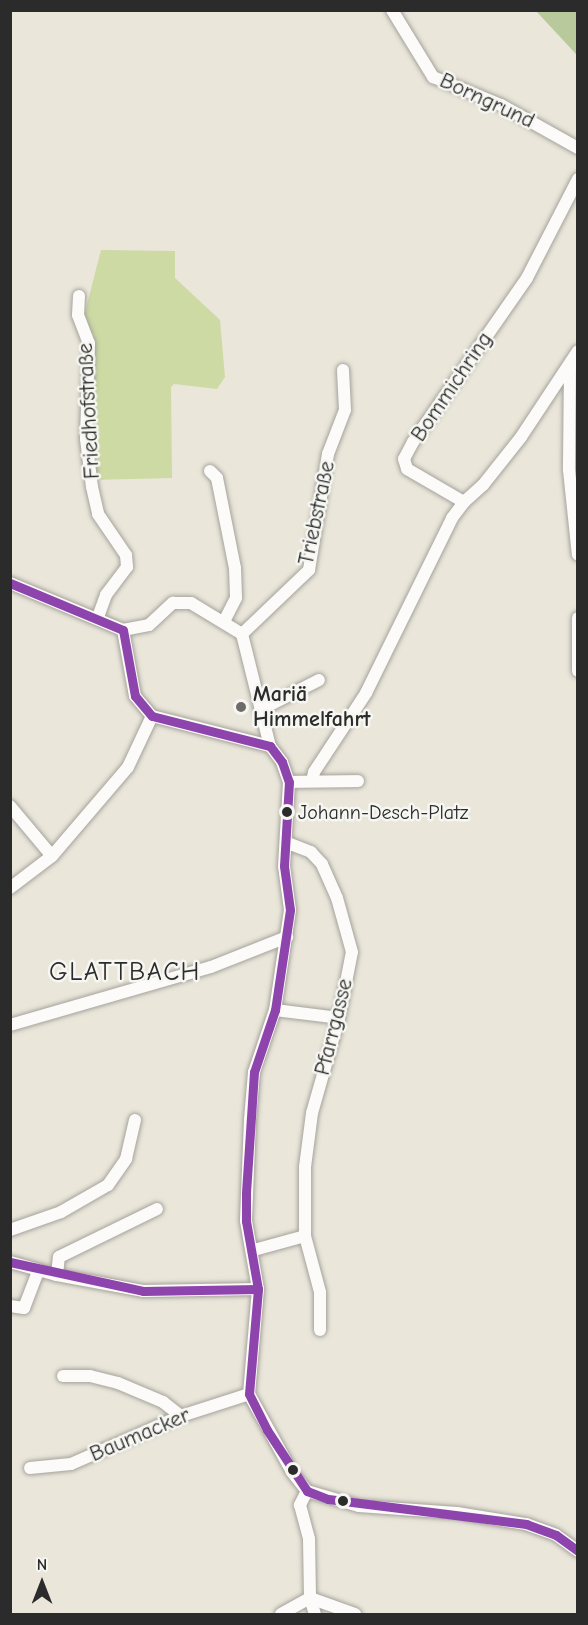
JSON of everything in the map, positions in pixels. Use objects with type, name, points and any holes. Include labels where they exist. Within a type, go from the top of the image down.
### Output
[{"type":"street","name":"Borngrund","points":[[392,10],[433,77],[501,105],[578,148]]},
{"type":"street","name":"Bommichring","points":[[464,502],[407,469],[404,459],[527,278],[578,179]]},
{"type":"street","name":"Friedhofstraße","points":[[79,296],[78,315],[89,343],[86,439],[92,487],[98,514],[126,555],[127,567],[106,595],[98,617]]},
{"type":"street","points":[[312,781],[314,772],[366,693],[452,518],[464,502],[483,485],[521,437],[578,351]]},
{"type":"street","points":[[570,365],[578,555]]},
{"type":"street","name":"Triebstraße","points":[[242,634],[309,570],[328,454],[345,410],[343,370]]},
{"type":"street","points":[[210,471],[217,478],[235,568],[236,598],[224,621]]},
{"type":"street","points":[[10,584],[98,617],[123,630],[149,625],[173,603],[190,603],[224,621],[242,634],[270,746],[282,762],[289,782],[284,866],[290,910],[275,1010],[254,1072],[246,1194],[246,1221],[254,1250],[258,1289],[249,1394],[292,1472],[307,1491],[359,1506],[457,1513],[526,1524],[556,1535],[578,1551]]},
{"type":"street","points":[[578,618],[578,671]]},
{"type":"street","points":[[123,630],[135,696],[152,716],[270,746]]},
{"type":"street","points":[[260,710],[319,680]]},
{"type":"street","points":[[10,888],[52,856],[128,767],[152,716]]},
{"type":"street","points":[[289,782],[358,781]]},
{"type":"street","points":[[10,806],[52,856]]},
{"type":"street","name":"Pfarrgasse","points":[[286,843],[311,852],[322,864],[337,898],[352,952],[339,1018],[312,1113],[304,1167],[305,1236],[320,1292],[320,1330]]},
{"type":"street","points":[[10,1025],[211,967],[286,937]]},
{"type":"street","points":[[275,1010],[339,1018]]},
{"type":"street","points":[[10,1230],[61,1212],[108,1185],[126,1159],[135,1120]]},
{"type":"street","points":[[57,1275],[59,1257],[157,1209]]},
{"type":"street","points":[[254,1250],[305,1236]]},
{"type":"street","points":[[10,1262],[38,1271],[143,1291],[258,1289]]},
{"type":"street","points":[[10,1306],[24,1308],[38,1271]]},
{"type":"street","points":[[63,1376],[90,1376],[118,1383],[163,1402],[181,1416]]},
{"type":"street","name":"Baumacker","points":[[30,1468],[71,1464],[181,1416],[249,1394]]},
{"type":"street","points":[[307,1491],[300,1505],[309,1539],[310,1598],[315,1614]]},
{"type":"street","points":[[281,1614],[310,1598],[355,1614]]},
{"type":"green space","points":[[536,11],[577,11],[577,56],[575,53]]},
{"type":"green space","points":[[101,250],[175,251],[175,278],[220,320],[225,377],[217,389],[174,384],[171,387],[172,478],[92,480],[94,334],[88,333],[84,316]]},
{"type":"transit line","points":[[10,583],[123,630],[135,696],[152,716],[270,746],[282,762],[289,782],[284,866],[290,910],[275,1010],[254,1072],[246,1194],[246,1221],[258,1289],[249,1394],[267,1430],[307,1491],[328,1499],[526,1524],[556,1535],[578,1551]]},
{"type":"transit line","points":[[10,1262],[143,1291],[258,1289]]},
{"type":"place","name":"Mariä Himmelfahrt","points":[[241,707]]},
{"type":"place","name":"Johann-Desch-Platz","points":[[287,812]]},
{"type":"district","name":"GLATTBACH","points":[[125,973]]}]
